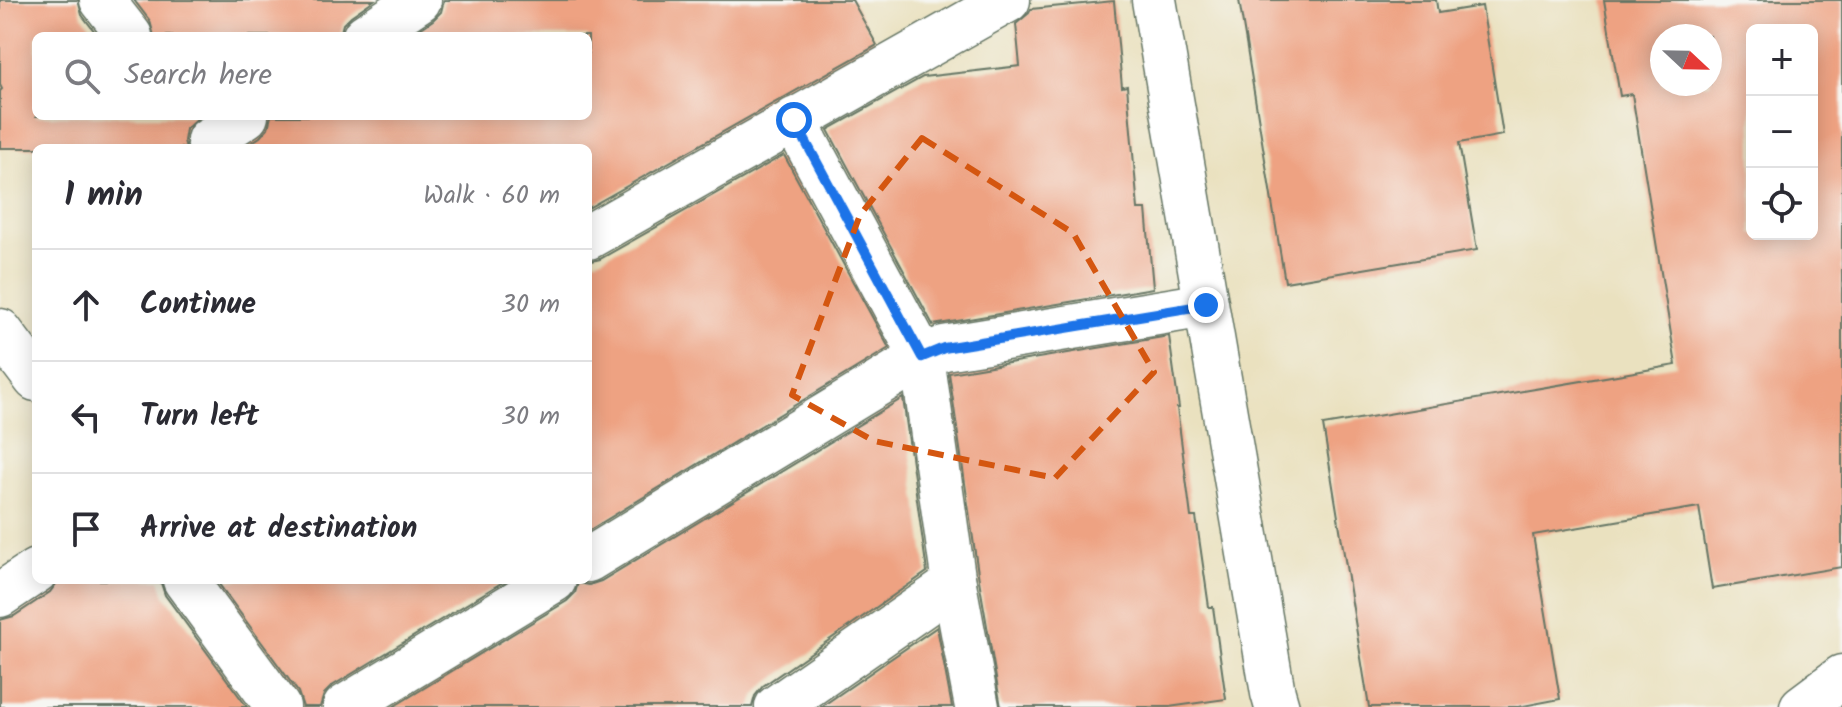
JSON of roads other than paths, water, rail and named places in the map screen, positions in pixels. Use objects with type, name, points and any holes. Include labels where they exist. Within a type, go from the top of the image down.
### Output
[{"type":"street","points":[[102,0],[127,32]]},
{"type":"street","points":[[371,32],[419,0]]},
{"type":"street","points":[[592,235],[1007,0]]},
{"type":"street","points":[[1154,0],[1206,305],[1267,702]]},
{"type":"street","points":[[205,135],[237,120]]},
{"type":"street","points":[[794,120],[922,357],[954,584],[977,707]]},
{"type":"street","points":[[592,558],[922,357],[944,348],[1206,305]]},
{"type":"street","points":[[0,331],[32,374]]},
{"type":"street","points":[[0,595],[32,574]]},
{"type":"street","points":[[188,584],[278,707]]},
{"type":"street","points":[[345,707],[547,584]]},
{"type":"street","points":[[777,707],[954,584]]},
{"type":"street","points":[[1802,707],[1842,677]]}]
